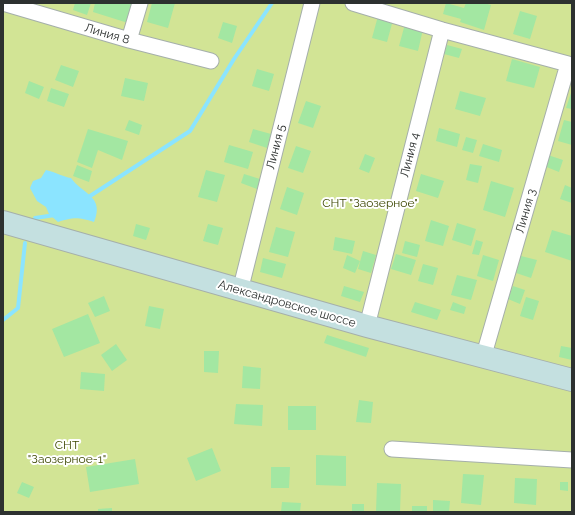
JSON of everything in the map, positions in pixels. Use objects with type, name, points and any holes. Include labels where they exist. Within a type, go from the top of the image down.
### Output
[{"type":"street","points":[[129,40],[140,3]]},
{"type":"street","name":"Линия 5","points":[[240,291],[312,3]]},
{"type":"street","points":[[354,3],[442,30]]},
{"type":"street","name":"Линия 8","points":[[9,4],[129,40],[211,61]]},
{"type":"street","name":"Линия 3","points":[[442,30],[568,64],[483,358]]},
{"type":"street","name":"Линия 4","points":[[367,326],[442,30]]},
{"type":"street","name":"Александровское шоссе","points":[[3,222],[240,291],[483,358],[572,380]]},
{"type":"street","points":[[392,449],[572,460]]},
{"type":"green space","name":"СНТ \"Заозерное\"","points":[[3,3],[572,3],[572,512],[3,512]]},
{"type":"water","points":[[46,170],[71,178],[91,196],[97,206],[97,213],[94,222],[76,218],[58,222],[49,214],[46,207],[37,201],[30,188],[33,181],[41,178]]},
{"type":"building","points":[[75,3],[91,3],[87,15],[73,10]]},
{"type":"building","points":[[95,3],[134,3],[128,23],[93,12]]},
{"type":"building","points":[[152,3],[175,3],[168,28],[147,22]]},
{"type":"building","points":[[446,3],[464,8],[466,3],[484,3],[491,5],[484,30],[460,22],[461,19],[443,14]]},
{"type":"building","points":[[520,11],[537,16],[530,39],[513,34]]},
{"type":"building","points":[[378,16],[393,20],[387,42],[372,38]]},
{"type":"building","points":[[223,22],[237,26],[232,43],[218,38]]},
{"type":"building","points":[[405,24],[423,29],[418,51],[399,46]]},
{"type":"building","points":[[447,45],[462,49],[459,58],[444,54]]},
{"type":"building","points":[[512,59],[540,67],[534,88],[506,81]]},
{"type":"building","points":[[61,65],[79,71],[73,87],[55,80]]},
{"type":"building","points":[[257,69],[274,74],[269,91],[252,86]]},
{"type":"building","points":[[125,78],[148,83],[144,101],[121,96]]},
{"type":"building","points":[[29,81],[44,87],[39,99],[25,93]]},
{"type":"building","points":[[51,88],[69,94],[64,107],[47,101]]},
{"type":"building","points":[[572,90],[572,109],[566,108]]},
{"type":"building","points":[[460,91],[486,98],[480,116],[455,109]]},
{"type":"building","points":[[306,101],[321,106],[313,128],[298,123]]},
{"type":"building","points":[[129,120],[142,125],[139,135],[125,130]]},
{"type":"building","points":[[564,120],[572,122],[572,145],[558,141]]},
{"type":"building","points":[[439,128],[460,134],[457,147],[436,141]]},
{"type":"building","points":[[88,129],[128,141],[122,160],[98,150],[92,168],[77,162]]},
{"type":"building","points":[[253,129],[271,134],[267,148],[249,142]]},
{"type":"building","points":[[466,137],[477,140],[473,153],[462,150]]},
{"type":"building","points":[[483,144],[502,150],[499,162],[479,156]]},
{"type":"building","points":[[229,145],[253,152],[248,169],[224,162]]},
{"type":"building","points":[[296,146],[311,151],[303,173],[288,168]]},
{"type":"building","points":[[365,154],[375,158],[369,173],[359,169]]},
{"type":"building","points":[[548,155],[563,160],[559,172],[544,166]]},
{"type":"building","points":[[470,164],[482,166],[478,183],[466,180]]},
{"type":"building","points":[[77,165],[92,171],[89,182],[73,176]]},
{"type":"building","points":[[206,170],[225,175],[217,202],[198,197]]},
{"type":"building","points":[[244,174],[260,179],[257,189],[241,183]]},
{"type":"building","points":[[421,174],[444,181],[438,198],[416,191]]},
{"type":"building","points":[[491,181],[514,188],[505,217],[483,210]]},
{"type":"building","points":[[565,185],[572,188],[572,203],[560,199]]},
{"type":"building","points":[[287,187],[304,193],[297,215],[280,209]]},
{"type":"building","points":[[431,220],[449,226],[443,246],[425,241]]},
{"type":"building","points":[[457,223],[476,229],[471,246],[452,240]]},
{"type":"building","points":[[136,224],[150,228],[146,240],[133,236]]},
{"type":"building","points":[[208,224],[223,228],[218,245],[203,241]]},
{"type":"building","points":[[276,227],[295,232],[288,257],[269,252]]},
{"type":"building","points":[[552,230],[572,236],[572,261],[545,252]]},
{"type":"building","points":[[335,237],[355,241],[352,254],[333,250]]},
{"type":"building","points":[[476,240],[483,242],[479,255],[472,254]]},
{"type":"building","points":[[405,241],[420,245],[417,257],[402,253]]},
{"type":"building","points":[[363,251],[376,255],[371,273],[358,269]]},
{"type":"building","points":[[396,254],[416,260],[411,275],[391,269]]},
{"type":"building","points":[[347,255],[360,261],[355,273],[343,268]]},
{"type":"building","points":[[483,255],[499,260],[493,281],[477,276]]},
{"type":"building","points":[[521,256],[537,260],[531,278],[516,273]]},
{"type":"building","points":[[263,258],[286,264],[282,278],[260,272]]},
{"type":"building","points":[[423,264],[438,268],[433,285],[418,281]]},
{"type":"building","points":[[457,275],[477,280],[471,300],[451,295]]},
{"type":"building","points":[[344,286],[364,292],[360,302],[341,296]]},
{"type":"building","points":[[513,286],[525,290],[520,304],[508,299]]},
{"type":"building","points":[[104,296],[110,311],[95,317],[88,303]]},
{"type":"building","points":[[526,297],[539,301],[533,320],[520,316]]},
{"type":"building","points":[[415,302],[441,310],[437,320],[411,312]]},
{"type":"building","points":[[453,302],[466,307],[464,314],[450,310]]},
{"type":"building","points":[[149,306],[164,309],[160,329],[145,326]]},
{"type":"building","points":[[88,314],[100,343],[64,357],[52,329]]},
{"type":"building","points":[[327,335],[369,348],[366,357],[324,343]]},
{"type":"building","points":[[116,344],[127,360],[112,371],[101,355]]},
{"type":"building","points":[[561,346],[572,348],[572,360],[559,357]]},
{"type":"building","points":[[204,351],[219,351],[218,373],[204,372]]},
{"type":"building","points":[[243,366],[261,368],[260,389],[242,388]]},
{"type":"building","points":[[81,372],[105,374],[104,391],[80,389]]},
{"type":"building","points":[[359,400],[373,402],[371,423],[356,422]]},
{"type":"building","points":[[236,404],[263,405],[262,426],[234,424]]},
{"type":"building","points":[[288,406],[316,406],[316,430],[288,430]]},
{"type":"building","points":[[212,448],[221,471],[196,481],[187,458]]},
{"type":"building","points":[[316,455],[346,456],[346,486],[316,485]]},
{"type":"building","points":[[135,459],[139,484],[90,492],[86,467]]},
{"type":"building","points":[[271,467],[290,467],[289,488],[271,488]]},
{"type":"building","points":[[463,474],[484,475],[481,505],[461,503]]},
{"type":"building","points":[[515,478],[537,479],[536,505],[514,503]]},
{"type":"building","points":[[22,482],[34,487],[29,498],[17,493]]},
{"type":"building","points":[[560,482],[568,482],[568,491],[560,490]]},
{"type":"building","points":[[377,483],[401,484],[400,512],[376,512]]},
{"type":"building","points":[[433,500],[450,501],[449,512],[433,512]]},
{"type":"building","points":[[282,502],[301,503],[300,512],[281,512]]},
{"type":"building","points":[[352,504],[364,504],[364,512],[352,512]]},
{"type":"building","points":[[412,506],[427,506],[427,512],[412,512]]},
{"type":"building","points":[[112,508],[112,512],[98,512],[98,509]]},
{"type":"waterway","points":[[87,198],[190,131],[234,59],[272,3]]},
{"type":"waterway","points":[[35,218],[55,215]]},
{"type":"waterway","points":[[3,320],[18,308],[25,243]]},
{"type":"park label","name":"СНТ \"Заозерное-1\"","points":[[67,452]]}]
